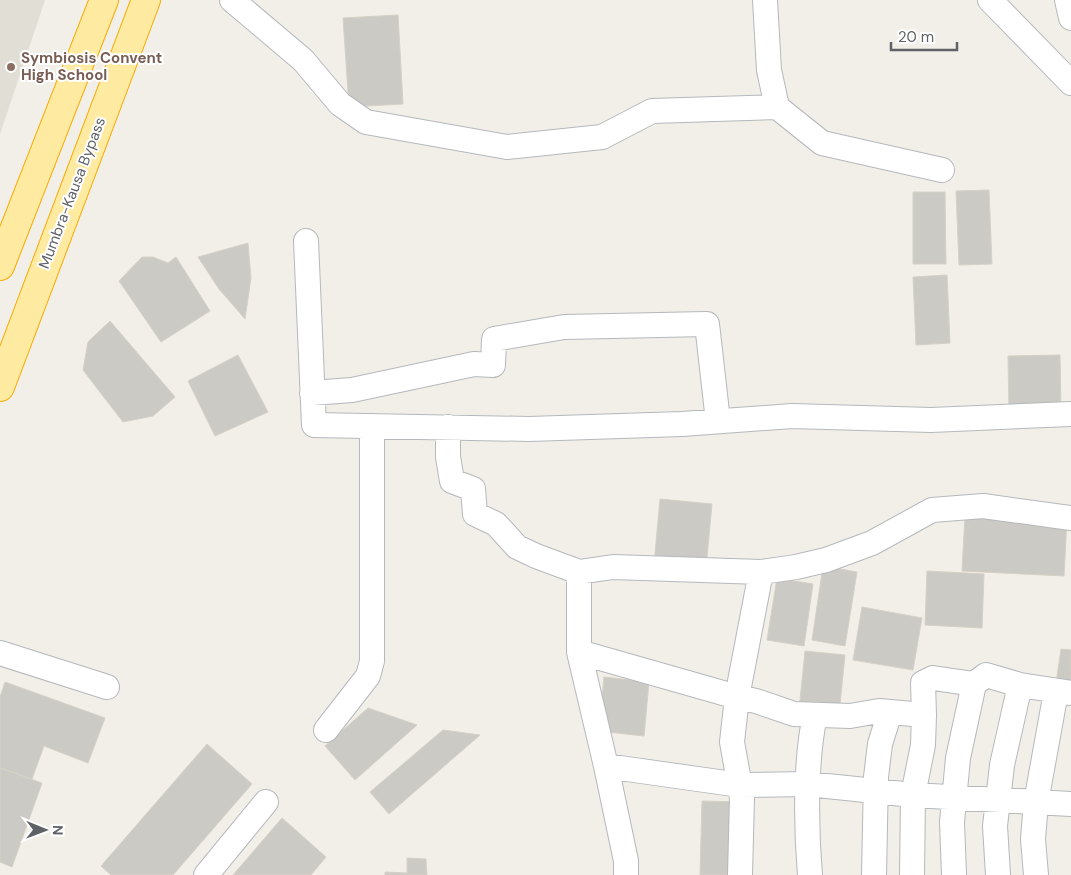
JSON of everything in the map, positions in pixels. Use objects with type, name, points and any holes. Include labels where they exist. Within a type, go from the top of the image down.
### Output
[{"type":"highway","points":[[0,266],[104,0]]},
{"type":"highway","name":"Mumbra-Kausa Bypass","points":[[0,387],[146,0]]},
{"type":"street","points":[[232,0],[303,60],[340,104],[366,122],[507,147],[602,138],[652,112],[777,107]]},
{"type":"street","points":[[765,0],[769,70],[777,107],[822,143],[942,170]]},
{"type":"street","points":[[990,0],[1071,82]]},
{"type":"street","points":[[1067,0],[1071,18]]},
{"type":"street","points":[[306,240],[314,425],[529,429],[792,416],[931,420],[1071,414]]},
{"type":"street","points":[[312,392],[352,390],[474,364],[493,365],[494,339],[564,327],[707,324],[718,421]]},
{"type":"street","points":[[326,730],[368,676],[372,661],[372,426]]},
{"type":"street","points":[[448,427],[448,457],[452,481],[473,489],[475,514],[496,524],[517,547],[579,572],[613,567],[762,572],[826,560],[872,543],[911,519],[932,510],[983,506],[1071,518]]},
{"type":"street","points":[[579,572],[579,652],[606,766],[626,861],[626,875]]},
{"type":"street","points":[[740,875],[742,798],[732,742],[736,697],[762,572]]},
{"type":"street","points":[[579,652],[736,697],[756,700],[794,714],[850,716],[890,712],[924,715]]},
{"type":"street","points":[[2,659],[107,688]]},
{"type":"street","points":[[954,875],[952,822],[958,758],[974,684],[986,675],[1020,685],[1064,693],[1036,802],[1033,839],[1036,875]]},
{"type":"street","points":[[912,875],[913,795],[924,745],[923,683],[933,678],[974,684]]},
{"type":"street","points":[[998,875],[995,826],[998,798],[1002,765],[1020,685]]},
{"type":"street","points":[[874,875],[875,791],[880,744],[890,712]]},
{"type":"street","points":[[810,875],[807,844],[808,784],[815,716]]},
{"type":"street","points":[[606,766],[740,786],[808,784],[913,795],[998,798],[1071,804]]},
{"type":"street","points":[[206,875],[266,802]]},
{"type":"shaded area","name":"Symbiosis Convent High School","points":[[0,0],[45,0],[0,134]]},
{"type":"building","points":[[398,15],[403,104],[349,107],[343,18]]},
{"type":"building","points":[[989,190],[992,264],[959,265],[956,191]]},
{"type":"building","points":[[913,192],[945,192],[946,264],[913,264]]},
{"type":"building","points":[[248,243],[251,278],[245,319],[219,289],[198,257]]},
{"type":"building","points":[[142,257],[153,257],[168,263],[176,257],[210,311],[161,342],[119,281]]},
{"type":"building","points":[[947,275],[950,343],[916,345],[913,277]]},
{"type":"building","points":[[110,321],[175,397],[153,416],[123,422],[83,370],[88,342]]},
{"type":"building","points":[[238,355],[268,412],[215,436],[188,381]]},
{"type":"building","points":[[1060,355],[1061,411],[1009,413],[1008,356]]},
{"type":"building","points":[[660,499],[712,504],[706,569],[654,564]]},
{"type":"building","points":[[965,515],[1067,520],[1064,576],[962,571]]},
{"type":"building","points":[[823,566],[857,572],[845,646],[812,640]]},
{"type":"building","points":[[927,571],[984,574],[982,628],[925,625]]},
{"type":"building","points":[[777,578],[813,584],[804,646],[767,640]]},
{"type":"building","points":[[862,607],[922,618],[913,670],[853,660]]},
{"type":"building","points":[[1061,649],[1071,650],[1071,692],[1055,690]]},
{"type":"building","points":[[805,651],[845,655],[839,714],[799,710]]},
{"type":"building","points":[[604,677],[649,682],[644,736],[599,731]]},
{"type":"building","points":[[5,682],[105,718],[88,763],[44,746],[32,779],[0,768],[0,697]]},
{"type":"building","points":[[368,708],[417,725],[355,780],[325,746]]},
{"type":"building","points":[[443,730],[480,735],[389,814],[370,792]]},
{"type":"building","points":[[207,744],[252,784],[173,875],[111,875],[101,866]]},
{"type":"building","points":[[0,768],[42,783],[12,867],[0,862]]},
{"type":"building","points":[[702,801],[740,802],[737,875],[700,875]]},
{"type":"building","points":[[282,818],[326,857],[311,875],[233,875]]},
{"type":"building","points":[[407,858],[426,859],[427,875],[385,875],[385,872],[407,873]]},
{"type":"place","name":"Symbiosis Convent High School","points":[[11,67]]}]
